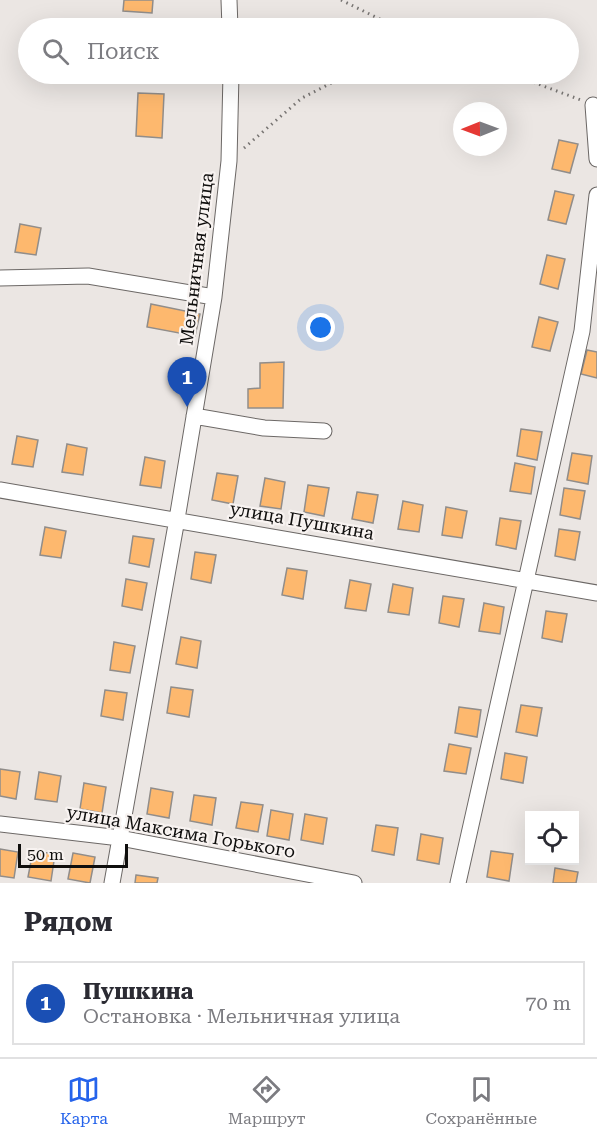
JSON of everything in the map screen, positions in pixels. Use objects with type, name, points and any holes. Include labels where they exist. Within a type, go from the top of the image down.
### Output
[{"type":"street","points":[[229,0],[230,18]]},
{"type":"street","name":"Мельничная улица","points":[[112,883],[214,297],[229,161],[231,84]]},
{"type":"street","points":[[593,105],[597,159]]},
{"type":"street","points":[[458,883],[582,331],[597,195]]},
{"type":"street","points":[[0,278],[88,276],[214,297]]},
{"type":"street","points":[[582,331],[597,334]]},
{"type":"street","points":[[194,416],[264,428],[324,431]]},
{"type":"street","name":"улица Пушкина","points":[[0,490],[597,593]]},
{"type":"street","name":"улица Максима Горького","points":[[0,824],[120,838],[354,883]]},
{"type":"path","points":[[341,0],[378,18]]},
{"type":"path","points":[[229,161],[302,98],[329,84]]},
{"type":"path","points":[[537,84],[593,105]]},
{"type":"building","points":[[124,0],[153,0],[152,13],[123,11]]},
{"type":"building","points":[[138,93],[164,94],[162,138],[136,136]]},
{"type":"building","points":[[559,140],[578,144],[570,173],[552,169]]},
{"type":"building","points":[[555,191],[574,195],[566,224],[548,220]]},
{"type":"building","points":[[20,224],[41,228],[36,255],[15,252]]},
{"type":"building","points":[[547,255],[565,259],[558,289],[540,284]]},
{"type":"building","points":[[151,304],[200,314],[195,336],[147,327]]},
{"type":"building","points":[[539,317],[558,322],[550,351],[532,347]]},
{"type":"building","points":[[587,350],[597,352],[597,378],[581,374]]},
{"type":"building","points":[[284,362],[283,408],[248,408],[248,389],[260,388],[260,363]]},
{"type":"building","points":[[521,429],[542,432],[537,460],[517,456]]},
{"type":"building","points":[[17,436],[38,440],[33,467],[12,464]]},
{"type":"building","points":[[67,444],[87,448],[83,475],[62,472]]},
{"type":"building","points":[[572,453],[592,456],[588,484],[567,480]]},
{"type":"building","points":[[145,457],[165,461],[161,488],[140,485]]},
{"type":"building","points":[[515,463],[535,467],[531,494],[510,491]]},
{"type":"building","points":[[217,473],[238,476],[233,504],[212,500]]},
{"type":"building","points":[[265,478],[285,482],[281,509],[260,506]]},
{"type":"building","points":[[308,485],[329,488],[324,516],[304,512]]},
{"type":"building","points":[[564,488],[585,491],[580,519],[560,515]]},
{"type":"building","points":[[357,492],[378,495],[373,523],[352,519]]},
{"type":"building","points":[[403,501],[423,505],[419,532],[398,529]]},
{"type":"building","points":[[446,507],[467,511],[462,538],[442,535]]},
{"type":"building","points":[[500,518],[521,521],[516,549],[496,545]]},
{"type":"building","points":[[45,527],[66,531],[61,558],[40,555]]},
{"type":"building","points":[[559,529],[580,532],[575,560],[555,556]]},
{"type":"building","points":[[133,536],[154,539],[149,567],[129,563]]},
{"type":"building","points":[[195,552],[216,555],[211,583],[191,579]]},
{"type":"building","points":[[287,568],[307,571],[303,599],[282,595]]},
{"type":"building","points":[[126,579],[147,583],[142,610],[122,606]]},
{"type":"building","points":[[350,580],[371,584],[366,611],[345,608]]},
{"type":"building","points":[[393,584],[413,588],[409,615],[388,612]]},
{"type":"building","points":[[443,596],[464,599],[459,627],[439,623]]},
{"type":"building","points":[[484,603],[504,607],[500,634],[479,631]]},
{"type":"building","points":[[546,611],[567,614],[562,642],[542,638]]},
{"type":"building","points":[[181,637],[201,641],[197,668],[176,664]]},
{"type":"building","points":[[114,642],[135,646],[130,673],[110,670]]},
{"type":"building","points":[[171,687],[193,690],[189,717],[167,713]]},
{"type":"building","points":[[105,690],[127,693],[123,720],[101,716]]},
{"type":"building","points":[[521,705],[542,708],[537,736],[516,732]]},
{"type":"building","points":[[459,707],[481,710],[477,737],[455,733]]},
{"type":"building","points":[[449,744],[471,748],[466,774],[444,771]]},
{"type":"building","points":[[505,753],[527,757],[523,783],[501,779]]},
{"type":"building","points":[[0,769],[20,772],[16,799],[0,796]]},
{"type":"building","points":[[39,772],[61,776],[57,802],[35,799]]},
{"type":"building","points":[[84,783],[106,787],[102,813],[80,809]]},
{"type":"building","points":[[151,788],[173,792],[169,818],[147,814]]},
{"type":"building","points":[[194,795],[216,798],[212,825],[190,821]]},
{"type":"building","points":[[241,802],[263,805],[258,832],[236,828]]},
{"type":"building","points":[[271,810],[293,814],[289,840],[267,836]]},
{"type":"building","points":[[305,814],[327,818],[323,844],[301,840]]},
{"type":"building","points":[[376,825],[398,828],[394,855],[372,851]]},
{"type":"building","points":[[421,834],[443,838],[439,864],[417,860]]},
{"type":"building","points":[[0,849],[18,852],[14,878],[0,876]]},
{"type":"building","points":[[33,851],[55,854],[51,881],[28,877]]},
{"type":"building","points":[[491,851],[513,854],[509,881],[487,877]]},
{"type":"building","points":[[73,853],[95,857],[90,883],[68,879]]},
{"type":"building","points":[[555,868],[578,872],[576,883],[553,883]]},
{"type":"building","points":[[136,875],[158,878],[157,883],[135,883]]},
{"type":"place","name":"Пушкина","points":[[187,407]]}]
